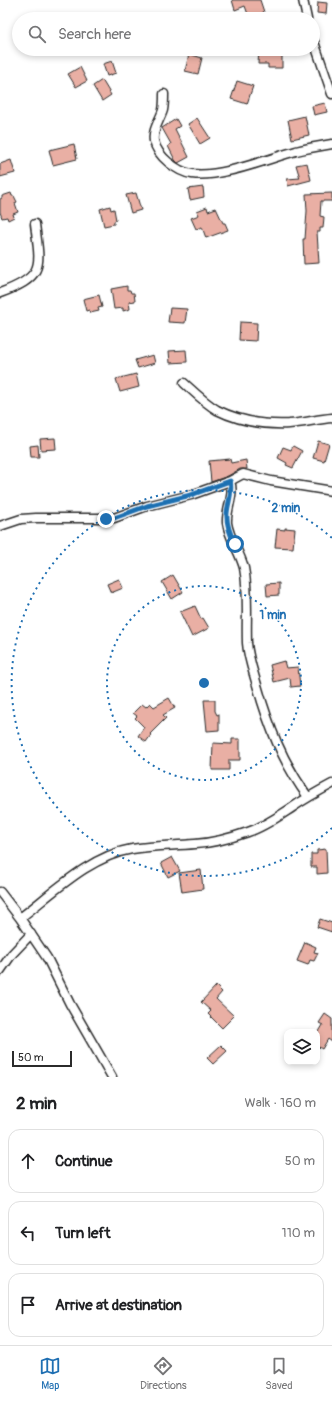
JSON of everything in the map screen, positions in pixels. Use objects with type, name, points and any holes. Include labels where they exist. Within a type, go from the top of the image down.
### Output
[{"type":"street","points":[[303,0],[306,12]]},
{"type":"street","points":[[319,56],[332,94]]},
{"type":"street","points":[[164,94],[164,108],[154,133],[154,142],[158,151],[167,161],[180,170],[191,174],[211,174],[298,150],[332,144]]},
{"type":"street","points":[[0,293],[15,287],[29,278],[37,269],[39,258],[35,224]]},
{"type":"street","points":[[184,383],[207,403],[218,410],[251,421],[269,424],[290,424],[332,418]]},
{"type":"street","points":[[0,526],[21,520],[36,518],[114,518],[147,506],[191,495],[230,481],[243,474],[271,481],[332,491]]},
{"type":"street","points":[[230,481],[231,491],[227,512],[227,523],[244,569],[246,589],[247,645],[252,667],[264,712],[276,742],[291,771],[308,797]]},
{"type":"street","points":[[20,918],[77,874],[104,857],[131,849],[160,845],[195,844],[225,840],[250,832],[332,784]]},
{"type":"street","points":[[0,892],[20,918],[47,958],[70,1004],[112,1077]]},
{"type":"street","points":[[0,971],[12,954],[30,934]]},
{"type":"building","points":[[232,0],[260,0],[264,12],[247,12],[245,6],[235,10]]},
{"type":"building","points":[[318,2],[327,3],[326,14],[317,12]]},
{"type":"building","points":[[189,56],[202,58],[198,74],[185,71]]},
{"type":"building","points":[[259,56],[282,56],[282,68],[268,68],[268,64],[258,64]]},
{"type":"building","points":[[112,61],[116,73],[107,76],[103,64]]},
{"type":"building","points":[[80,67],[87,81],[76,87],[68,74]]},
{"type":"building","points":[[102,80],[111,95],[102,101],[93,86]]},
{"type":"building","points":[[237,81],[253,86],[247,104],[231,99]]},
{"type":"building","points":[[325,103],[327,112],[314,115],[312,106]]},
{"type":"building","points":[[305,116],[309,135],[292,139],[288,120]]},
{"type":"building","points":[[197,118],[210,138],[200,144],[188,124]]},
{"type":"building","points":[[176,119],[180,126],[175,129],[189,157],[178,163],[168,146],[171,144],[162,128]]},
{"type":"building","points":[[74,144],[77,159],[53,165],[49,150]]},
{"type":"building","points":[[11,160],[15,173],[0,177],[0,164]]},
{"type":"building","points":[[307,163],[311,180],[288,186],[287,179],[300,178],[296,165]]},
{"type":"building","points":[[203,187],[204,197],[190,200],[188,189]]},
{"type":"building","points":[[11,193],[17,202],[15,203],[18,212],[13,214],[14,217],[8,220],[7,217],[2,218],[0,212],[0,199],[2,196]]},
{"type":"building","points":[[136,193],[141,210],[131,213],[126,195]]},
{"type":"building","points":[[332,193],[332,201],[321,201],[320,216],[324,217],[323,228],[320,228],[320,232],[317,232],[319,263],[304,264],[303,239],[305,239],[307,211],[306,194]]},
{"type":"building","points":[[110,206],[111,210],[114,209],[116,220],[114,221],[114,224],[104,226],[100,209]]},
{"type":"building","points":[[207,207],[208,211],[216,208],[228,230],[206,238],[202,227],[196,229],[191,218],[199,215],[197,211]]},
{"type":"building","points":[[127,286],[127,290],[134,293],[135,301],[129,302],[130,309],[123,311],[123,308],[114,309],[111,289]]},
{"type":"building","points":[[99,295],[102,307],[98,308],[99,311],[90,313],[89,310],[86,311],[83,299]]},
{"type":"building","points":[[170,308],[187,309],[185,323],[168,322]]},
{"type":"building","points":[[240,322],[257,323],[256,341],[239,340]]},
{"type":"building","points":[[186,350],[187,362],[170,363],[169,351]]},
{"type":"building","points":[[153,355],[155,363],[138,368],[135,360]]},
{"type":"building","points":[[136,374],[139,387],[120,392],[116,379]]},
{"type":"building","points":[[55,438],[56,449],[41,450],[40,439]]},
{"type":"building","points":[[318,441],[329,444],[324,461],[313,458]]},
{"type":"building","points":[[38,445],[39,457],[31,457],[30,446]]},
{"type":"building","points":[[293,446],[302,451],[293,468],[286,465],[287,463],[278,458],[283,447],[291,450]]},
{"type":"building","points":[[230,459],[231,463],[246,460],[247,469],[240,469],[228,476],[211,482],[209,461]]},
{"type":"building","points":[[285,528],[295,529],[293,548],[275,547],[277,529],[285,530]]},
{"type":"building","points":[[173,575],[183,592],[172,599],[162,582]]},
{"type":"building","points":[[119,579],[123,588],[111,593],[107,584]]},
{"type":"building","points":[[279,583],[279,595],[267,596],[266,584]]},
{"type":"building","points":[[195,606],[201,619],[203,618],[209,628],[192,637],[180,612]]},
{"type":"building","points":[[284,661],[286,668],[298,667],[300,686],[291,687],[290,678],[274,682],[270,665]]},
{"type":"building","points":[[169,698],[175,708],[163,715],[166,718],[150,734],[151,735],[146,742],[138,736],[144,727],[135,718],[137,716],[133,713],[142,704],[146,707],[150,703],[154,707]]},
{"type":"building","points":[[204,700],[215,700],[215,711],[217,715],[219,714],[219,730],[207,731]]},
{"type":"building","points":[[232,739],[240,739],[240,760],[229,760],[229,770],[212,770],[213,743],[232,744]]},
{"type":"building","points":[[326,849],[327,873],[317,874],[317,867],[311,867],[311,854],[317,854],[317,850]]},
{"type":"building","points":[[172,857],[180,871],[168,877],[161,863]]},
{"type":"building","points":[[201,870],[203,889],[182,892],[179,873]]},
{"type":"building","points":[[320,919],[332,923],[332,932],[317,927]]},
{"type":"building","points":[[305,942],[316,947],[314,952],[318,953],[314,961],[310,960],[308,965],[297,961]]},
{"type":"building","points":[[216,986],[222,992],[216,999],[234,1016],[222,1028],[208,1014],[211,1011],[201,1002]]},
{"type":"building","points":[[325,1014],[332,1019],[332,1042],[328,1039],[322,1049],[320,1048],[320,1030],[323,1025],[319,1023]]},
{"type":"building","points":[[221,1045],[227,1051],[213,1064],[207,1058]]},
{"type":"route","points":[[106,519],[114,518],[147,506],[191,495],[230,481],[231,491],[227,512],[227,523],[235,544]]}]
